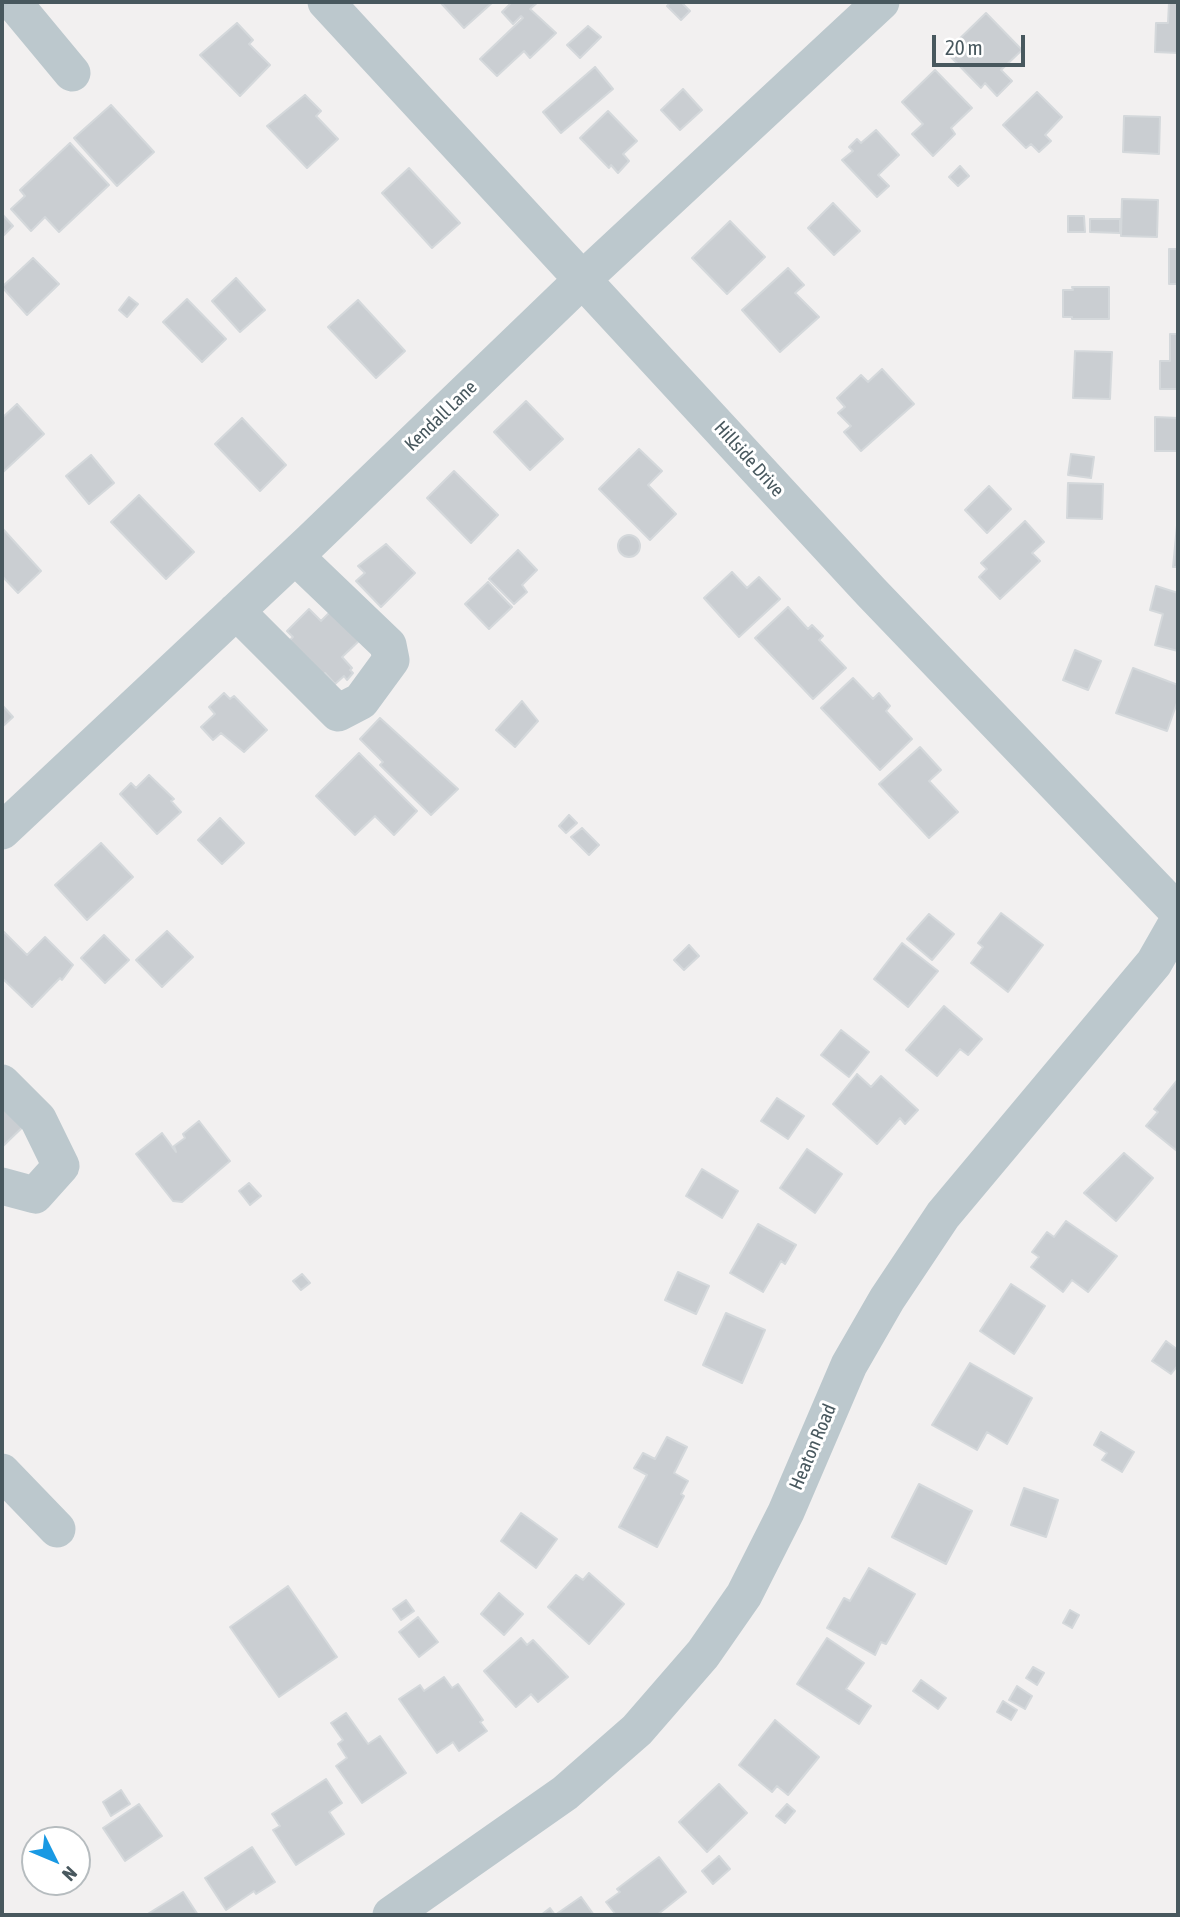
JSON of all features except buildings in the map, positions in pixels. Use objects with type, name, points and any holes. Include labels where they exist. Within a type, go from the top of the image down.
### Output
[{"type":"street","points":[[13,2],[72,73]]},
{"type":"street","name":"Hillside Drive","points":[[326,2],[871,592],[1178,912]]},
{"type":"street","name":"Kendall Lane","points":[[2,831],[296,556],[583,279],[881,2]]},
{"type":"street","points":[[236,611],[338,713],[361,701],[391,660],[388,645],[296,556]]},
{"type":"street","name":"Heaton Road","points":[[391,1915],[565,1793],[637,1730],[703,1654],[744,1595],[786,1512],[849,1365],[887,1299],[943,1215],[1154,963],[1178,921]]},
{"type":"street","points":[[2,1083],[38,1119],[61,1166],[35,1195],[2,1186]]},
{"type":"street","points":[[2,1472],[57,1529]]}]
